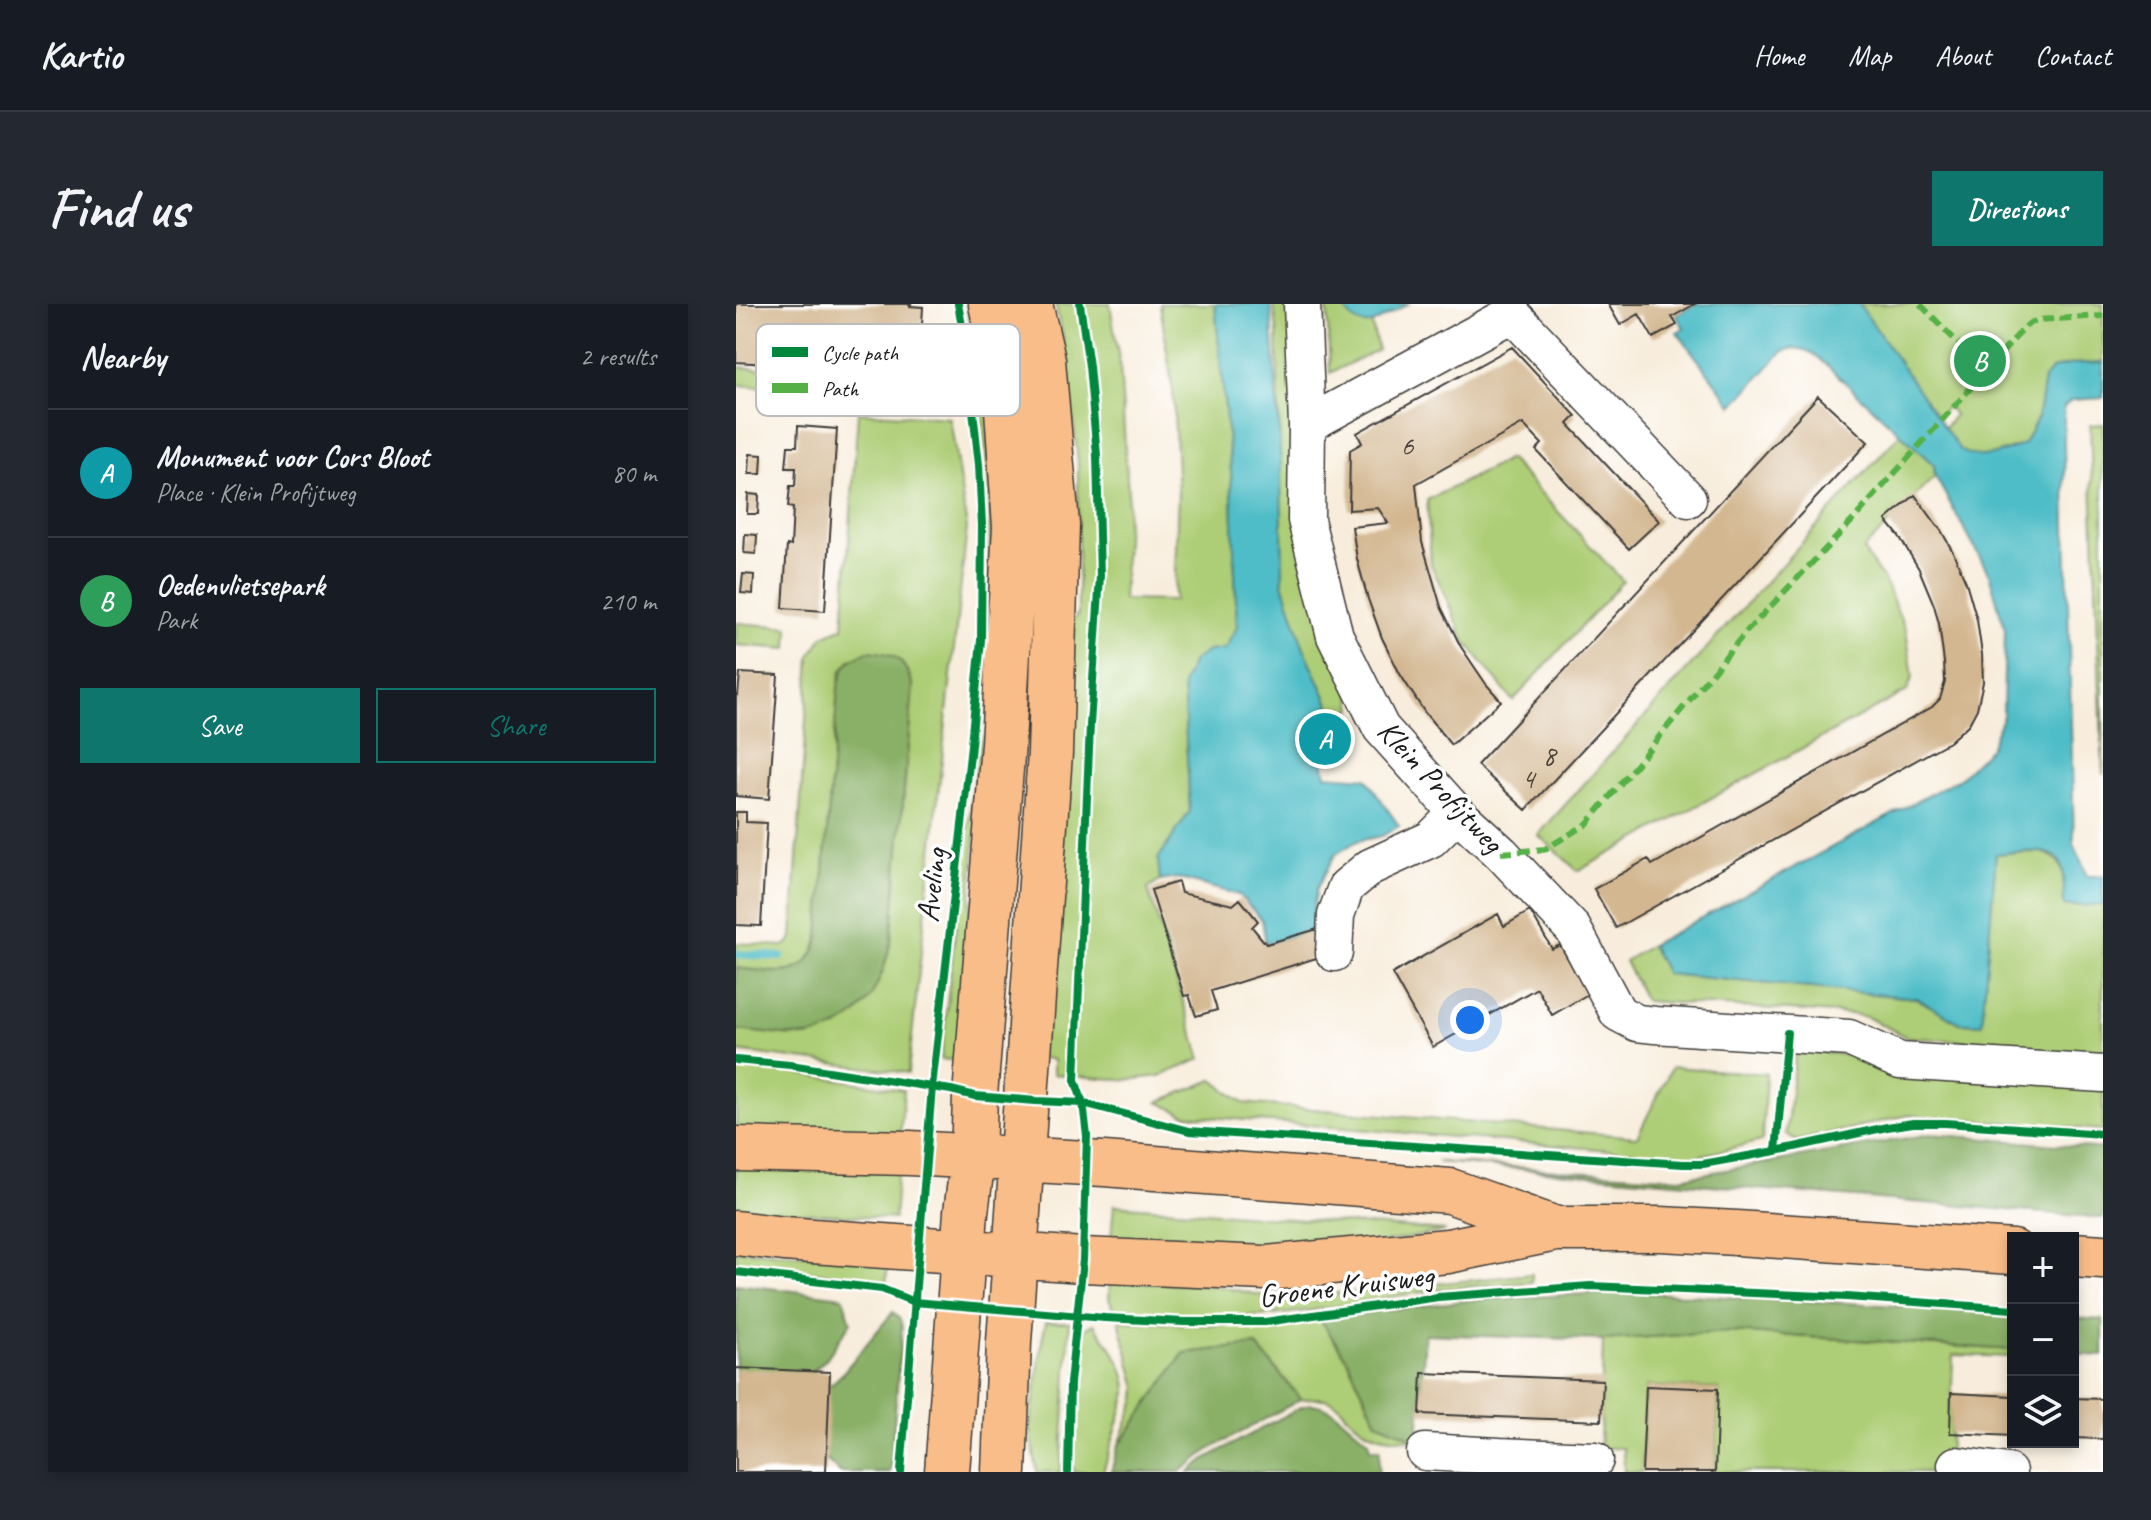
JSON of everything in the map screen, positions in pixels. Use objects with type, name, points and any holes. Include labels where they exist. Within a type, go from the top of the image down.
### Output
[{"type":"main road","name":"Aveling","points":[[991,304],[995,324]]},
{"type":"main road","points":[[1004,1472],[1009,1342],[1050,753],[1057,525],[1043,360],[1030,304]]},
{"type":"main road","name":"Aveling","points":[[947,1472],[1003,744],[1015,527],[1007,416]]},
{"type":"main road","name":"Groene Kruisweg","points":[[736,1149],[910,1153],[1104,1164],[1450,1191],[1556,1229]]},
{"type":"main road","name":"Groene Kruisweg","points":[[736,1233],[1015,1256],[1266,1268],[1448,1251],[1556,1229],[1721,1232],[2007,1252]]},
{"type":"main road","points":[[2079,1255],[2103,1257]]},
{"type":"street","name":"Klein Profijtweg","points":[[1302,304],[1307,425],[1306,520],[1335,636],[1381,728],[1457,813],[1501,853],[1573,929],[1618,1013],[1637,1023],[1655,1025],[1849,1038],[1900,1061],[2103,1074]]},
{"type":"street","points":[[1307,425],[1512,314],[1688,499]]},
{"type":"street","points":[[1334,953],[1336,915],[1346,887],[1370,867],[1431,839],[1457,813]]},
{"type":"street","points":[[1425,1452],[1498,1464],[1595,1460]]},
{"type":"street","points":[[1956,1465],[2008,1472]]},
{"type":"green space","points":[[966,304],[977,304],[980,324],[969,324]]},
{"type":"green space","points":[[1055,304],[1110,304],[1120,366],[1128,493],[1123,600],[1174,601],[1178,493],[1173,392],[1160,304],[1215,304],[1231,472],[1237,627],[1225,649],[1208,651],[1183,683],[1190,811],[1158,859],[1160,881],[1148,889],[1201,1059],[1160,1076],[1125,1080],[1053,1074],[1053,1060],[1039,1057],[1065,628],[1078,614],[1078,461],[1064,341]]},
{"type":"green space","points":[[1274,304],[1291,304],[1353,709],[1335,717],[1303,646],[1283,583]]},
{"type":"green space","points":[[1327,304],[1343,304],[1354,318],[1372,324],[1378,350],[1330,373]]},
{"type":"green space","points":[[1859,304],[2103,304],[2103,362],[2072,364],[2044,379],[2038,417],[2024,445],[1991,456],[1974,457],[1959,450],[1944,428],[1955,415],[1947,406],[1937,418]]},
{"type":"green space","points":[[736,367],[756,368],[756,386],[736,385]]},
{"type":"green space","points":[[858,416],[950,418],[967,528],[908,1073],[736,1051],[736,1030],[808,1037],[891,941],[913,686],[908,671],[851,659],[841,671],[838,688],[819,936],[814,951],[807,962],[788,972],[736,968],[736,943],[783,946],[792,937],[810,656],[823,636],[843,627]]},
{"type":"green space","points":[[982,416],[991,416],[999,478],[960,1061],[941,1059],[987,643],[990,558]]},
{"type":"green space","points":[[2103,424],[2103,775],[2090,425]]},
{"type":"green space","points":[[1900,434],[1934,465],[1935,476],[1863,550],[1885,582],[1906,631],[1913,676],[1907,691],[1578,871],[1538,835]]},
{"type":"green space","points":[[1509,459],[1623,581],[1513,701],[1465,641],[1431,564],[1427,500]]},
{"type":"green space","points":[[736,623],[789,627],[788,649],[736,645]]},
{"type":"green space","points":[[868,651],[898,659],[913,686],[891,941],[884,967],[874,992],[858,1012],[828,1031],[805,1036],[736,1030],[736,968],[788,971],[807,962],[814,951],[819,936],[838,688],[847,664]]},
{"type":"green space","points":[[2041,852],[2056,860],[2063,872],[2064,905],[2103,905],[2103,1062],[1985,1054],[1985,1043],[1906,1037],[1867,1017],[1851,1014],[1645,1001],[1625,961],[1651,945],[1667,974],[1916,998],[1960,1023],[1995,853]]},
{"type":"green space","points":[[1796,1049],[2103,1086],[2103,1130],[1909,1115],[1796,1141],[1786,1134]]},
{"type":"green space","points":[[736,1067],[771,1069],[904,1090],[900,1137],[736,1134]]},
{"type":"green space","points":[[1672,1067],[1766,1074],[1762,1141],[1695,1157],[1186,1115],[1158,1102],[1213,1080],[1243,1103],[1637,1137]]},
{"type":"green space","points":[[1931,1134],[2103,1149],[2103,1218],[1437,1162],[1680,1178]]},
{"type":"green space","points":[[736,1160],[898,1167],[894,1219],[736,1208]]},
{"type":"green space","points":[[1114,1205],[1446,1231],[1355,1248],[1110,1249]]},
{"type":"green space","points":[[736,1250],[888,1261],[886,1283],[859,1277],[736,1266]]},
{"type":"green space","points":[[1532,1274],[1532,1282],[1444,1289],[1260,1316],[1114,1312],[1109,1298],[1110,1281],[1217,1286],[1265,1296],[1299,1296]]},
{"type":"green space","points":[[736,1284],[843,1297],[851,1322],[826,1359],[803,1380],[736,1402]]},
{"type":"green space","points":[[1627,1292],[2007,1314],[2007,1350],[1730,1332],[1603,1340],[1425,1334],[1418,1440],[1377,1422],[1347,1359],[1319,1318],[1473,1300]]},
{"type":"green space","points":[[893,1312],[902,1326],[890,1472],[839,1472],[808,1442],[813,1401],[841,1375]]},
{"type":"green space","points":[[1319,1318],[1347,1359],[1377,1422],[1418,1440],[1373,1434],[1357,1425],[1334,1402],[1301,1399],[1256,1345],[1184,1353],[1118,1447],[1136,1399],[1137,1388],[1119,1321],[1262,1325]]},
{"type":"green space","points":[[2079,1318],[2103,1320],[2103,1356],[2079,1354]]},
{"type":"green space","points":[[1046,1322],[1070,1322],[1061,1472],[1037,1472],[1030,1428]]},
{"type":"green space","points":[[1094,1324],[1121,1365],[1127,1393],[1103,1472],[1073,1472],[1081,1334]]},
{"type":"green space","points":[[1730,1332],[2007,1350],[2007,1357],[1953,1355],[1949,1472],[1715,1472],[1718,1389],[1646,1386],[1642,1472],[1624,1472],[1623,1448],[1600,1448],[1603,1340]]},
{"type":"green space","points":[[1256,1345],[1301,1399],[1209,1450],[1180,1472],[1111,1472],[1118,1447],[1184,1353]]},
{"type":"green space","points":[[1310,1404],[1335,1413],[1369,1440],[1370,1449],[1380,1449],[1379,1472],[1189,1472],[1207,1458]]},
{"type":"water","points":[[1215,304],[1271,304],[1281,468],[1283,583],[1303,646],[1335,717],[1316,728],[1326,775],[1366,778],[1399,826],[1382,836],[1357,841],[1335,855],[1317,888],[1313,909],[1321,928],[1266,944],[1262,920],[1239,895],[1177,878],[1160,881],[1158,859],[1190,811],[1183,683],[1193,661],[1208,651],[1225,649],[1237,627],[1231,471]]},
{"type":"water","points":[[1343,304],[1408,304],[1372,324],[1362,324],[1354,320]]},
{"type":"water","points":[[1695,304],[1859,304],[1960,450],[1976,456],[1992,455],[2024,444],[2038,417],[2044,379],[2052,369],[2103,362],[2103,398],[2071,400],[2064,407],[2064,444],[2074,843],[2087,876],[2103,876],[2103,905],[2064,906],[2063,870],[2054,856],[2029,852],[1996,854],[1982,1024],[1960,1023],[1916,998],[1666,974],[1651,945],[1960,778],[1990,748],[2003,715],[2005,630],[1989,574],[1935,476],[1934,465],[1819,358],[1806,350],[1797,348],[1782,352],[1733,406],[1677,332],[1684,328],[1676,315]]},
{"type":"building","points":[[736,304],[911,304],[923,307],[922,324],[756,324],[756,363],[736,362]]},
{"type":"building","points":[[1608,304],[1695,304],[1672,317],[1677,325],[1653,338],[1639,314],[1620,325]]},
{"type":"building","points":[[1512,347],[1576,416],[1568,424],[1659,521],[1629,549],[1536,450],[1542,444],[1523,424],[1416,484],[1422,542],[1441,607],[1461,647],[1501,701],[1451,745],[1425,713],[1400,674],[1382,638],[1368,599],[1352,527],[1388,523],[1378,508],[1349,510],[1350,450],[1362,443],[1357,433]]},
{"type":"building","points":[[1818,396],[1868,442],[1526,810],[1477,765]]},
{"type":"building","points":[[798,426],[837,429],[825,611],[783,608],[793,508],[788,507],[790,486],[795,486],[796,468],[786,468],[788,446],[797,446]]},
{"type":"building","points":[[750,454],[762,455],[761,474],[749,474]]},
{"type":"building","points":[[748,494],[759,495],[758,514],[747,514]]},
{"type":"building","points":[[1915,495],[1953,552],[1977,620],[1983,682],[1977,709],[1969,724],[1949,742],[1616,928],[1594,889],[1648,859],[1652,865],[1932,707],[1940,699],[1945,682],[1944,662],[1934,605],[1919,569],[1886,520]]},
{"type":"building","points":[[745,534],[757,535],[756,554],[744,553]]},
{"type":"building","points":[[743,574],[754,575],[753,594],[741,593]]},
{"type":"building","points":[[740,673],[778,675],[769,799],[736,796],[736,694]]},
{"type":"building","points":[[736,812],[746,812],[746,822],[767,823],[761,926],[736,925]]},
{"type":"building","points":[[1178,882],[1181,893],[1233,905],[1240,899],[1258,921],[1252,927],[1266,944],[1321,928],[1329,954],[1211,991],[1217,1010],[1196,1016],[1189,995],[1184,996],[1151,890]]},
{"type":"building","points":[[1530,911],[1552,949],[1560,945],[1588,994],[1552,1015],[1537,988],[1433,1047],[1392,974],[1498,914],[1504,926]]},
{"type":"building","points":[[736,1368],[830,1372],[826,1472],[736,1472]]},
{"type":"building","points":[[1422,1373],[1603,1380],[1601,1421],[1420,1414]]},
{"type":"building","points":[[1646,1386],[1718,1389],[1715,1472],[1642,1472]]},
{"type":"building","points":[[1951,1393],[2007,1396],[2007,1436],[1950,1433]]},
{"type":"building","points":[[2079,1398],[2103,1399],[2103,1439],[2079,1438]]},
{"type":"waterway","points":[[736,954],[781,957]]},
{"type":"marked path","points":[[1920,304],[1986,372]]},
{"type":"marked path","points":[[1501,853],[1545,849],[1587,824],[1745,633],[1852,521],[2024,328],[2038,320],[2103,316]]},
{"type":"cycle path","points":[[958,304],[962,324]]},
{"type":"cycle path","points":[[1068,1472],[1070,1383],[1083,1260],[1087,1136],[1083,1103],[1075,1080],[1090,725],[1100,576],[1097,455],[1080,304]]},
{"type":"cycle path","points":[[901,1472],[932,1087],[981,640],[982,525],[974,416]]},
{"type":"cycle path","points":[[1776,1151],[1787,1033]]},
{"type":"cycle path","points":[[736,1060],[790,1065],[975,1096],[1083,1103],[1189,1131],[1683,1164],[1703,1164],[1776,1151],[1913,1123],[2103,1134]]},
{"type":"cycle path","points":[[736,1272],[882,1289],[914,1302],[1184,1322],[1265,1322],[1438,1297],[1590,1286],[1847,1297],[2007,1309]]},
{"type":"place","name":"Oedenvlietsepark","points":[[1980,361]]},
{"type":"place","name":"Monument voor Cors Bloot","points":[[1325,739]]}]
